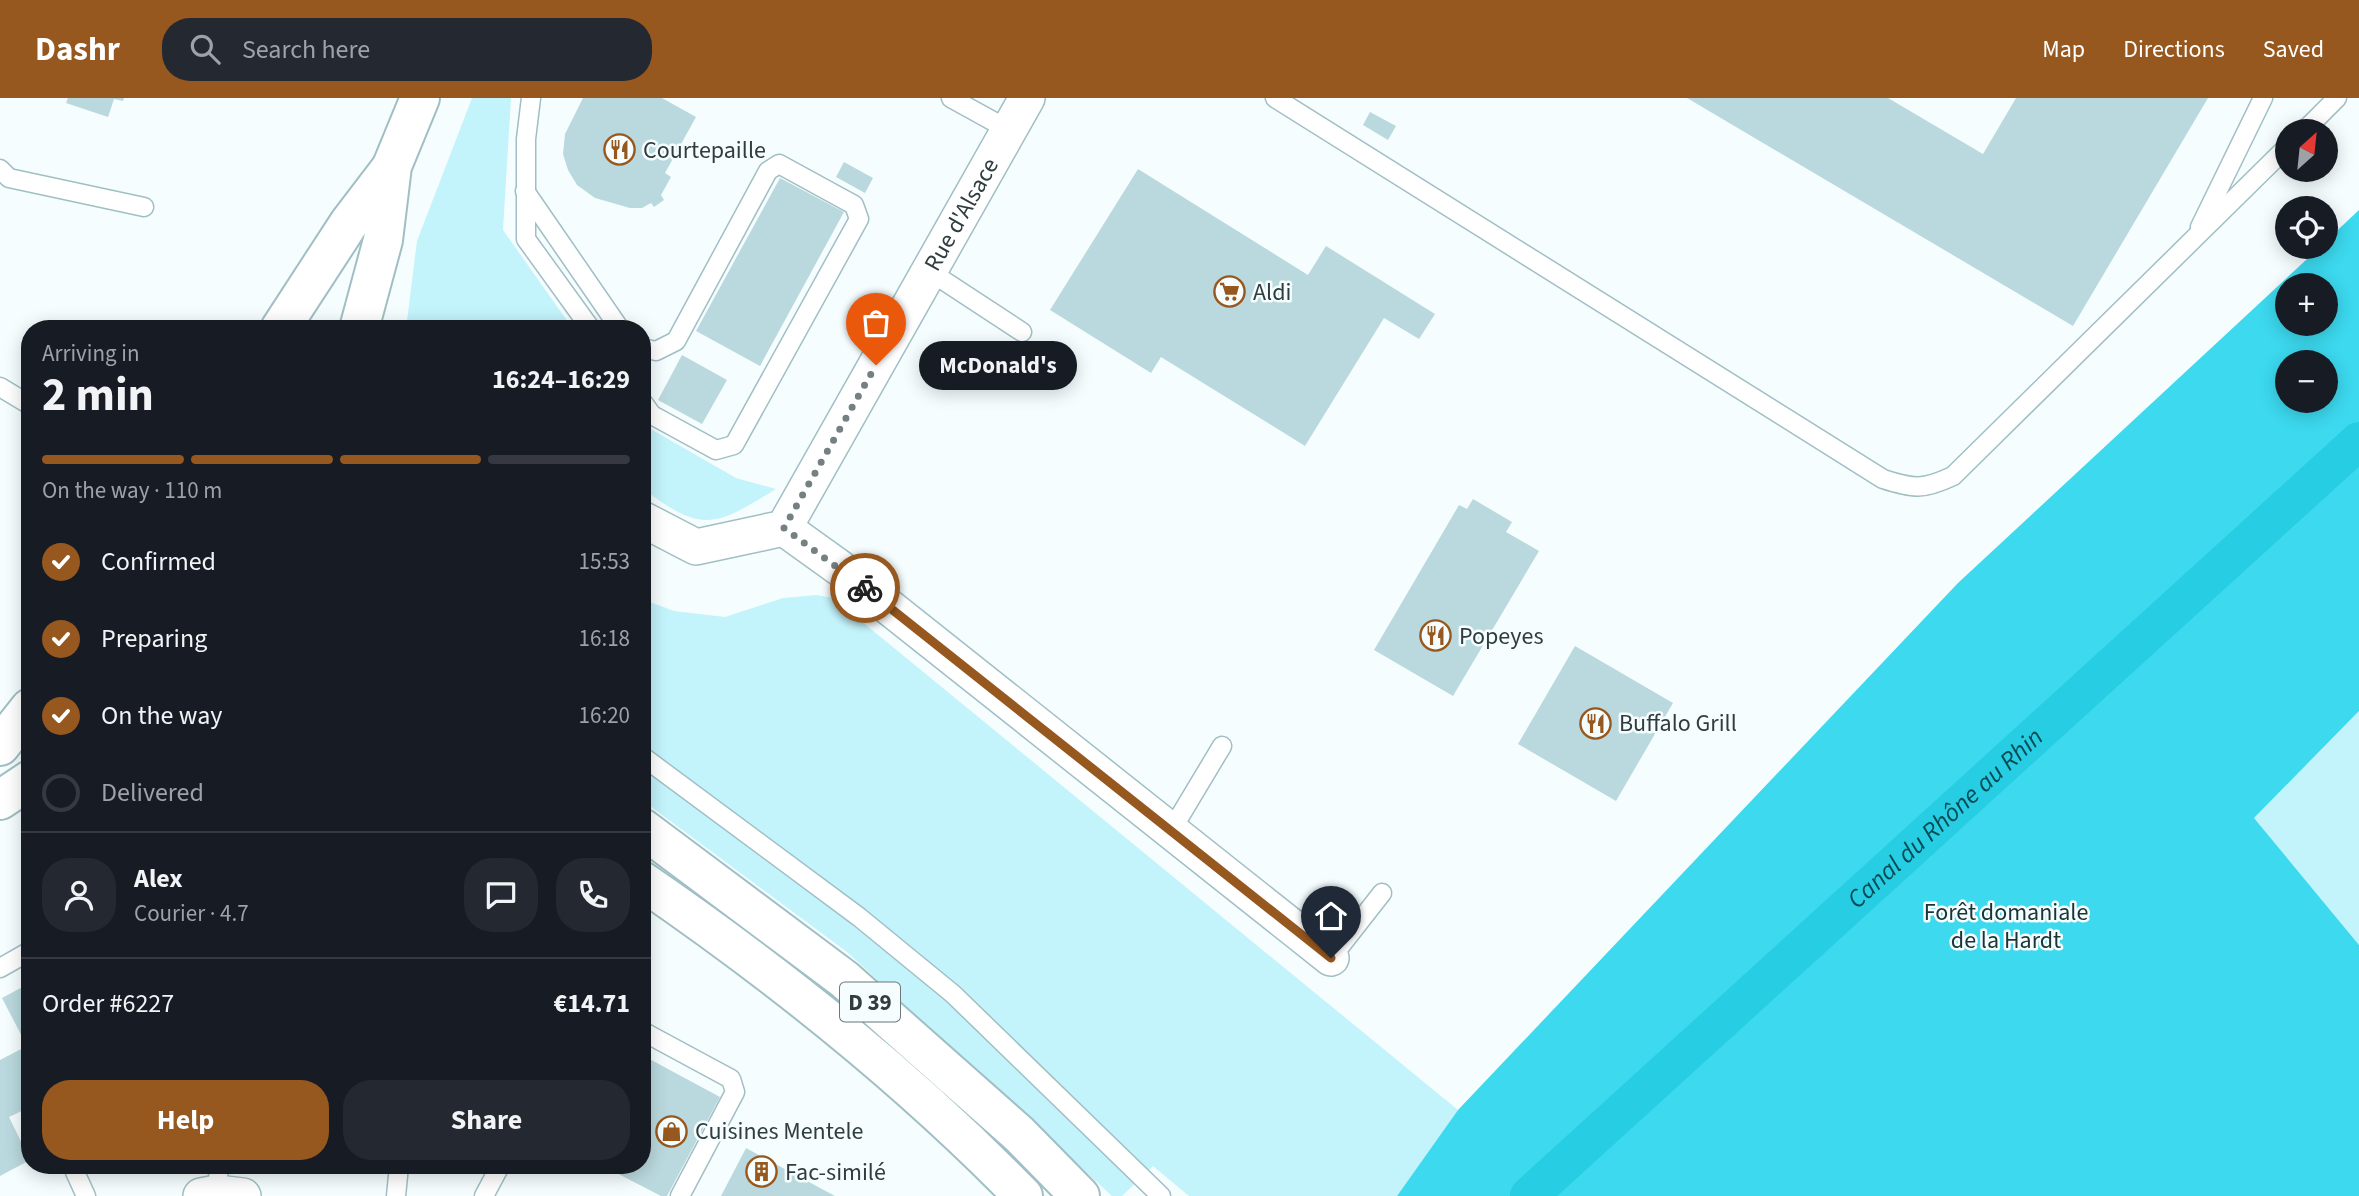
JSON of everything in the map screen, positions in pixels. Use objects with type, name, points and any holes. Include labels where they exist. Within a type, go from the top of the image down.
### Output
[{"type":"main road","points":[[286,320],[348,223],[392,166],[420,98]]},
{"type":"main road","points":[[361,320],[383,240],[392,166]]},
{"type":"main road","points":[[0,746],[21,719]]},
{"type":"main road","points":[[0,800],[21,786]]},
{"type":"main road","name":"D 39","points":[[651,835],[844,979],[1018,1134],[1080,1196]]},
{"type":"main road","name":"D 39","points":[[651,888],[856,1044],[982,1154],[1023,1196]]},
{"type":"street","name":"Rue d'Alsace","points":[[784,528],[1027,98]]},
{"type":"street","points":[[651,524],[696,547],[784,528],[841,569],[1331,958]]},
{"type":"lane","points":[[531,98],[525,191],[526,239],[584,320]]},
{"type":"lane","points":[[951,98],[1009,130]]},
{"type":"lane","points":[[1275,98],[1883,479],[1910,488],[1928,487],[1953,476],[2275,159]]},
{"type":"lane","points":[[2195,238],[2263,98]]},
{"type":"lane","points":[[2316,119],[2337,98]]},
{"type":"lane","points":[[651,350],[656,351],[676,341],[768,171],[779,164],[855,205],[859,219],[734,445],[716,450],[651,414]]},
{"type":"lane","points":[[0,169],[9,178],[144,207]]},
{"type":"lane","points":[[525,191],[614,320]]},
{"type":"lane","points":[[929,271],[1023,332]]},
{"type":"lane","points":[[0,387],[21,400]]},
{"type":"lane","points":[[1171,831],[1222,747]]},
{"type":"lane","points":[[651,763],[859,917],[953,994],[1161,1196]]},
{"type":"lane","points":[[1331,958],[1382,893]]},
{"type":"lane","points":[[0,968],[21,956]]},
{"type":"lane","points":[[651,1036],[731,1079],[735,1091],[680,1196]]},
{"type":"lane","points":[[76,1174],[86,1196]]},
{"type":"lane","points":[[396,1196],[398,1174]]},
{"type":"lane","points":[[484,1196],[496,1174]]},
{"type":"shaded area","points":[[472,98],[511,98],[503,230],[567,320],[407,320],[417,241]]},
{"type":"shaded area","points":[[651,429],[736,478],[776,489],[722,518],[709,520],[695,519],[651,494]]},
{"type":"shaded area","points":[[817,595],[833,598],[1458,1110],[1397,1196],[1189,1196],[1153,1166],[1122,1196],[1112,1196],[847,952],[651,807],[651,602],[674,611],[725,617],[783,598]]},
{"type":"shaded area","points":[[2359,711],[2359,945],[2254,818]]},
{"type":"green space","name":"Forêt domaniale de la Hardt","points":[[2359,210],[2359,711],[2254,818],[2359,945],[2359,1196],[1397,1196],[1458,1110],[1958,583],[2275,289],[2275,336],[2338,336],[2338,273],[2292,273],[2307,259],[2338,259],[2338,230]]},
{"type":"building","points":[[68,98],[124,98],[123,101],[114,99],[108,117],[66,103]]},
{"type":"building","points":[[583,98],[662,98],[696,117],[665,173],[671,177],[661,195],[664,200],[654,207],[651,203],[642,208],[630,208],[595,198],[577,185],[563,154],[565,134]]},
{"type":"building","points":[[1687,98],[1888,98],[1983,154],[2016,98],[2208,98],[2073,326]]},
{"type":"building","points":[[1370,112],[1396,126],[1388,140],[1363,125]]},
{"type":"building","points":[[844,162],[873,178],[865,193],[836,177]]},
{"type":"building","name":"Aldi","points":[[1138,169],[1308,275],[1326,246],[1435,314],[1419,339],[1384,318],[1305,446],[1161,357],[1151,373],[1050,310]]},
{"type":"building","points":[[780,178],[844,212],[760,366],[696,331]]},
{"type":"building","points":[[682,355],[727,380],[702,424],[658,400]]},
{"type":"building","points":[[1473,499],[1512,522],[1506,532],[1539,551],[1453,696],[1374,650],[1459,505],[1467,509]]},
{"type":"building","name":"Buffalo Grill","points":[[1575,646],[1673,703],[1616,801],[1518,744]]},
{"type":"building","points":[[21,988],[21,1034],[2,998]]},
{"type":"building","points":[[21,1049],[21,1111],[9,1117],[21,1142],[21,1165],[0,1176],[0,1060]]},
{"type":"building","name":"Cuisines Mentele","points":[[651,1060],[720,1097],[667,1196],[661,1196],[618,1174],[651,1174]]},
{"type":"building","name":"Fac-similé","points":[[746,1148],[835,1196],[721,1196]]},
{"type":"waterway","name":"Canal du Rhône au Rhin","points":[[1529,1196],[2359,441]]},
{"type":"way so far","points":[[865,588],[784,528],[876,365]]},
{"type":"place","name":"Courtepaille","points":[[620,150]]},
{"type":"place","name":"Aldi","points":[[1230,292]]},
{"type":"place","name":"McDonald's","points":[[876,365]]},
{"type":"place","name":"Popeyes","points":[[1436,636]]},
{"type":"place","name":"Buffalo Grill","points":[[1596,723]]},
{"type":"place","name":"Cuisines Mentele","points":[[672,1131]]},
{"type":"place","name":"Fac-similé","points":[[762,1172]]},
{"type":"route","points":[[865,588],[1331,958]]}]
